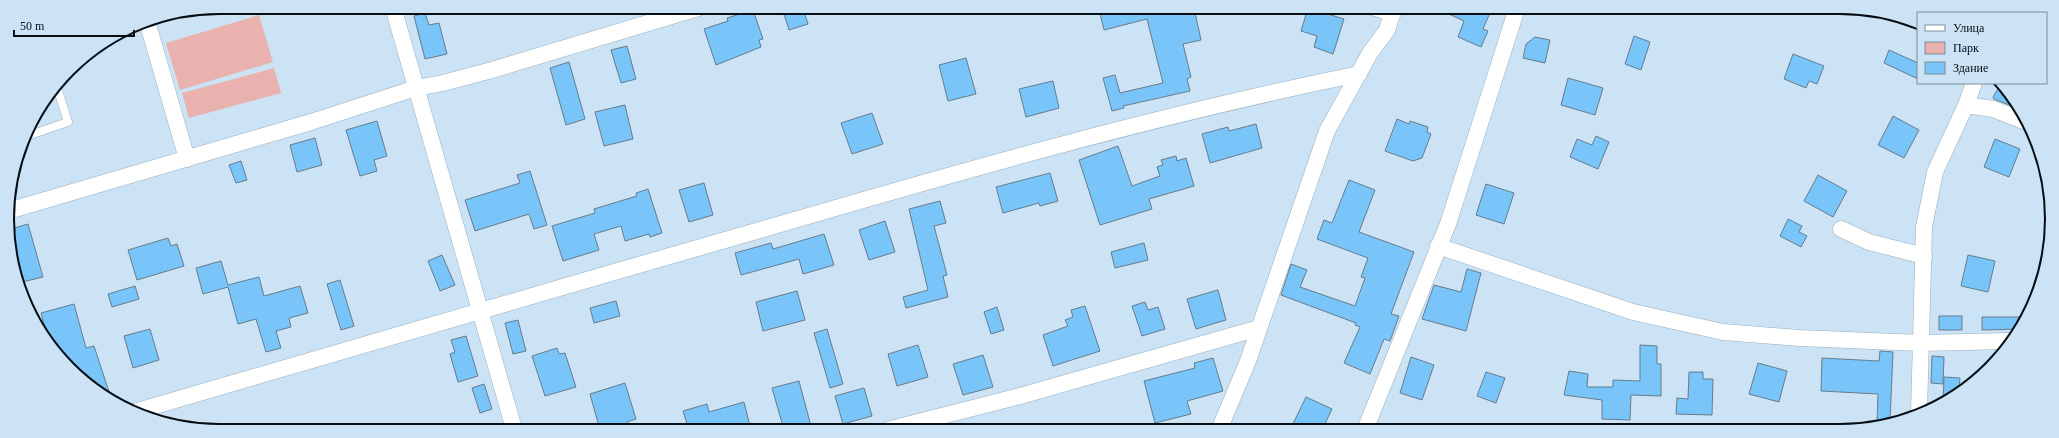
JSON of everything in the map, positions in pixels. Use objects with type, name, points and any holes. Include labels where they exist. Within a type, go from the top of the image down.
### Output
[{"type":"street","points":[[395,14],[512,424]]},
{"type":"street","points":[[14,209],[312,122],[416,88],[443,83],[492,70],[678,14]]},
{"type":"street","points":[[1222,424],[1248,361],[1327,131],[1370,53],[1387,30],[1392,14]]},
{"type":"street","points":[[1367,424],[1448,224],[1515,14]]},
{"type":"street","points":[[149,27],[188,159]]},
{"type":"street","points":[[144,409],[881,194],[1064,144],[1270,92],[1359,74]]},
{"type":"street","points":[[1919,408],[1924,227],[1934,172],[1966,105],[1974,84]]},
{"type":"street","points":[[1966,105],[1993,109],[2019,119]]},
{"type":"street","points":[[1841,229],[1869,242],[1924,256]]},
{"type":"street","points":[[1438,246],[1633,312],[1723,332],[1798,338],[1921,343],[2005,341]]},
{"type":"street","points":[[911,424],[1012,398],[1259,328]]},
{"type":"lane","points":[[33,134],[68,122],[58,91]]},
{"type":"green space","points":[[259,15],[273,62],[180,90],[166,43]]},
{"type":"green space","points":[[274,68],[281,93],[189,118],[182,93]]},
{"type":"building","points":[[425,14],[429,25],[439,23],[447,54],[425,59],[414,16]]},
{"type":"building","points":[[740,14],[754,14],[763,39],[759,40],[761,47],[716,65],[704,29],[728,21],[727,18]]},
{"type":"building","points":[[784,14],[805,14],[808,24],[789,30]]},
{"type":"building","points":[[1100,14],[1195,14],[1201,40],[1183,44],[1191,77],[1187,79],[1190,91],[1123,106],[1124,108],[1112,111],[1103,78],[1115,75],[1120,93],[1163,83],[1147,19],[1104,30]]},
{"type":"building","points":[[1306,14],[1328,14],[1344,19],[1333,54],[1314,47],[1317,36],[1301,31]]},
{"type":"building","points":[[1449,14],[1489,14],[1483,29],[1488,31],[1481,47],[1458,37],[1464,21]]},
{"type":"building","points":[[1634,36],[1650,42],[1641,70],[1625,64]]},
{"type":"building","points":[[1535,37],[1550,40],[1545,63],[1523,58],[1526,44]]},
{"type":"building","points":[[627,46],[636,79],[621,83],[611,50]]},
{"type":"building","points":[[1889,50],[1917,63],[1917,79],[1884,63]]},
{"type":"building","points":[[1793,54],[1824,66],[1817,84],[1809,81],[1806,88],[1784,79]]},
{"type":"building","points":[[966,58],[976,94],[948,101],[939,65]]},
{"type":"building","points":[[569,62],[585,119],[566,125],[550,68]]},
{"type":"building","points":[[1568,78],[1603,88],[1595,115],[1561,105]]},
{"type":"building","points":[[1053,81],[1059,108],[1026,117],[1019,89]]},
{"type":"building","points":[[1998,89],[2010,105],[1994,99],[1993,97]]},
{"type":"building","points":[[625,105],[633,139],[604,146],[595,112]]},
{"type":"building","points":[[872,113],[883,144],[852,154],[841,123]]},
{"type":"building","points":[[1893,116],[1919,130],[1904,158],[1878,145]]},
{"type":"building","points":[[1397,119],[1409,124],[1410,121],[1428,127],[1427,132],[1431,134],[1422,158],[1413,161],[1385,151]]},
{"type":"building","points":[[377,121],[387,156],[374,160],[377,171],[360,176],[346,130]]},
{"type":"building","points":[[1256,124],[1262,148],[1210,163],[1202,134],[1228,127],[1229,131]]},
{"type":"building","points":[[1596,136],[1609,142],[1598,169],[1570,157],[1577,139],[1592,145]]},
{"type":"building","points":[[315,138],[322,165],[297,172],[290,145]]},
{"type":"building","points":[[1995,139],[2020,149],[2009,177],[1984,167]]},
{"type":"building","points":[[1118,146],[1132,186],[1160,176],[1157,167],[1163,165],[1161,160],[1176,156],[1177,161],[1186,158],[1194,186],[1149,199],[1152,209],[1100,225],[1079,160]]},
{"type":"building","points":[[241,161],[247,180],[236,183],[229,165]]},
{"type":"building","points":[[530,171],[547,225],[534,229],[529,214],[475,231],[465,200],[520,183],[517,175]]},
{"type":"building","points":[[1050,173],[1058,201],[1040,206],[1039,203],[1003,213],[996,187]]},
{"type":"building","points":[[1818,175],[1847,191],[1833,217],[1804,201]]},
{"type":"building","points":[[1349,180],[1375,190],[1359,232],[1414,252],[1391,314],[1399,316],[1390,341],[1384,339],[1370,374],[1344,363],[1360,327],[1355,325],[1356,323],[1281,295],[1291,264],[1307,270],[1300,287],[1355,306],[1365,278],[1361,277],[1368,258],[1317,239],[1324,220],[1332,223]]},
{"type":"building","points":[[704,183],[713,215],[689,222],[679,190]]},
{"type":"building","points":[[1486,184],[1514,193],[1504,224],[1476,215]]},
{"type":"building","points":[[648,189],[662,233],[650,237],[649,234],[625,241],[621,226],[594,234],[599,250],[563,261],[552,226],[595,213],[594,209],[637,196],[636,193]]},
{"type":"building","points":[[940,201],[946,223],[934,226],[947,275],[943,276],[948,297],[906,308],[903,297],[928,290],[909,209]]},
{"type":"building","points":[[1788,219],[1802,226],[1799,232],[1807,236],[1801,247],[1780,236]]},
{"type":"building","points":[[885,221],[895,252],[869,260],[859,230]]},
{"type":"building","points":[[28,224],[43,277],[24,282],[18,259],[14,228]]},
{"type":"building","points":[[824,234],[834,265],[803,274],[799,259],[741,275],[735,253],[771,243],[773,249]]},
{"type":"building","points":[[168,238],[171,246],[177,244],[184,266],[137,280],[128,250]]},
{"type":"building","points":[[1144,243],[1148,260],[1115,268],[1111,252]]},
{"type":"building","points":[[442,255],[455,285],[440,291],[428,261]]},
{"type":"building","points":[[1968,255],[1995,261],[1988,292],[1961,286]]},
{"type":"building","points":[[221,261],[228,285],[259,277],[264,296],[300,286],[308,313],[289,318],[291,327],[276,331],[281,348],[266,352],[256,319],[238,324],[228,287],[203,294],[196,268]]},
{"type":"building","points":[[1467,269],[1481,273],[1466,331],[1422,319],[1434,285],[1461,292]]},
{"type":"building","points":[[340,280],[354,326],[341,330],[327,284]]},
{"type":"building","points":[[135,286],[139,299],[112,307],[108,294]]},
{"type":"building","points":[[1218,290],[1226,320],[1196,329],[1187,299]]},
{"type":"building","points":[[797,291],[805,320],[763,331],[756,302]]},
{"type":"building","points":[[616,301],[620,316],[594,323],[590,308]]},
{"type":"building","points":[[1145,302],[1148,310],[1158,307],[1165,329],[1142,336],[1132,306]]},
{"type":"building","points":[[74,304],[86,348],[94,346],[109,392],[94,382],[74,364],[56,344],[45,327],[41,313]]},
{"type":"building","points":[[1085,306],[1100,351],[1053,366],[1043,335],[1068,326],[1065,320],[1073,317],[1071,310]]},
{"type":"building","points":[[997,307],[1004,330],[991,334],[984,312]]},
{"type":"building","points":[[1939,316],[1962,316],[1962,330],[1939,330]]},
{"type":"building","points":[[1982,317],[2019,317],[2018,322],[2013,329],[1982,330]]},
{"type":"building","points":[[518,320],[526,351],[513,354],[505,323]]},
{"type":"building","points":[[150,329],[159,360],[133,368],[124,336]]},
{"type":"building","points":[[827,329],[843,384],[830,388],[814,333]]},
{"type":"building","points":[[466,336],[478,376],[458,382],[450,354],[455,352],[451,340]]},
{"type":"building","points":[[918,345],[928,377],[897,386],[888,354]]},
{"type":"building","points":[[1640,345],[1657,346],[1657,364],[1661,364],[1661,396],[1631,395],[1630,420],[1602,419],[1602,400],[1564,395],[1569,371],[1588,374],[1587,387],[1613,387],[1613,380],[1640,381]]},
{"type":"building","points":[[557,348],[559,354],[565,353],[576,387],[545,396],[532,356]]},
{"type":"building","points":[[1880,351],[1893,352],[1890,418],[1877,420],[1878,394],[1821,391],[1822,358],[1879,361]]},
{"type":"building","points":[[983,355],[993,387],[963,395],[953,364]]},
{"type":"building","points":[[1932,356],[1944,357],[1943,384],[1931,383]]},
{"type":"building","points":[[1411,357],[1434,365],[1422,400],[1400,393]]},
{"type":"building","points":[[1213,358],[1223,391],[1187,401],[1191,414],[1155,423],[1144,381],[1195,368],[1194,363]]},
{"type":"building","points":[[1758,363],[1787,371],[1779,402],[1749,394]]},
{"type":"building","points":[[1486,372],[1505,378],[1496,403],[1477,396]]},
{"type":"building","points":[[1689,372],[1703,372],[1703,379],[1713,379],[1712,415],[1676,414],[1677,398],[1688,399]]},
{"type":"building","points":[[1944,377],[1960,378],[1959,386],[1943,396]]},
{"type":"building","points":[[799,381],[810,424],[782,424],[772,388]]},
{"type":"building","points":[[625,383],[636,419],[627,422],[628,424],[598,424],[590,394]]},
{"type":"building","points":[[484,384],[492,409],[480,413],[472,388]]},
{"type":"building","points":[[864,388],[872,416],[843,424],[835,396]]},
{"type":"building","points":[[1306,397],[1332,409],[1325,424],[1293,424]]},
{"type":"building","points":[[744,402],[750,424],[687,424],[683,411],[707,404],[709,412]]}]
